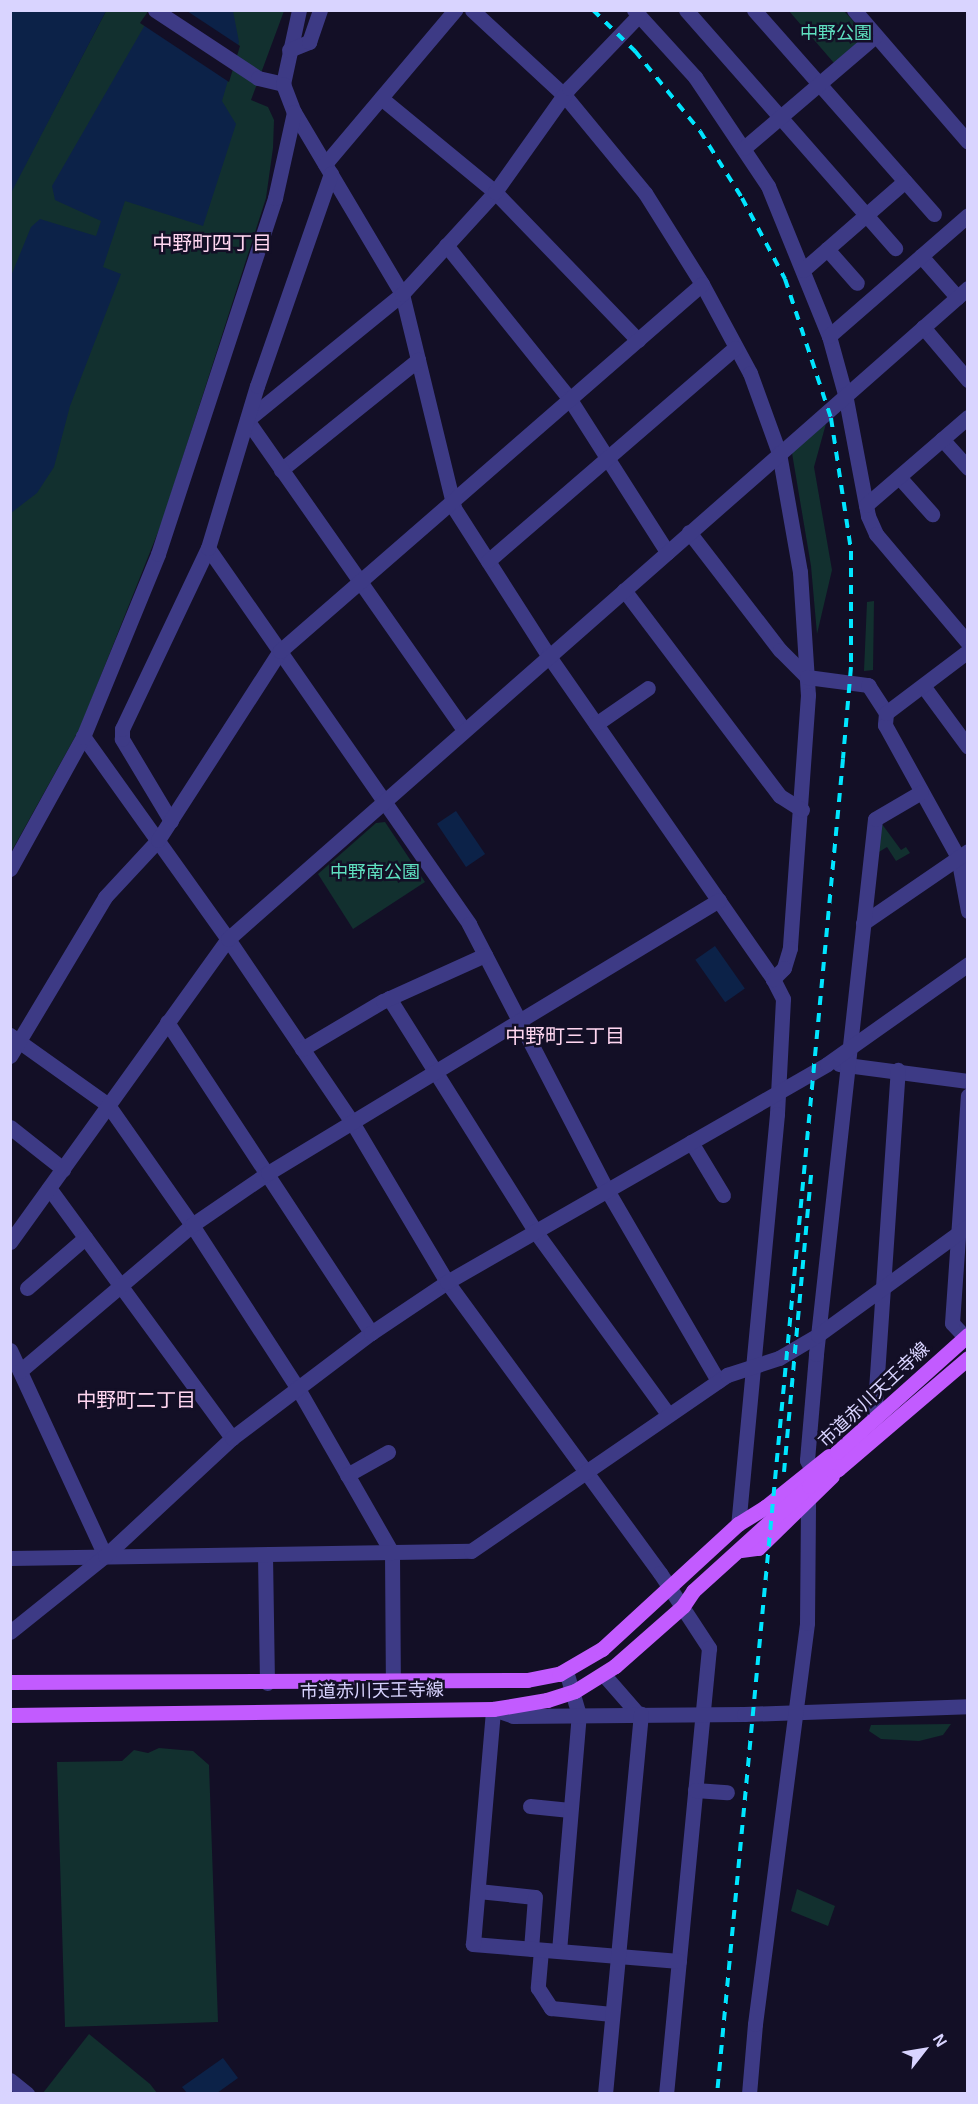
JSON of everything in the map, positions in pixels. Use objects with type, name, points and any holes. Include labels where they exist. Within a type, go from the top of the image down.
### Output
[{"type":"main road","name":"市道赤川天王寺線","points":[[10,1715],[493,1709],[572,1692],[604,1675],[683,1606],[693,1591],[741,1550],[750,1537],[809,1486],[837,1452],[966,1336]]},
{"type":"main road","name":"市道赤川天王寺線","points":[[809,1486],[838,1469],[968,1358]]},
{"type":"main road","name":"市道赤川天王寺線","points":[[10,1682],[267,1683],[527,1680],[566,1671],[602,1649],[738,1524],[764,1508],[811,1468],[837,1452]]},
{"type":"main road","points":[[741,1550],[758,1548],[808,1502],[838,1469]]},
{"type":"main road","points":[[670,1588],[693,1591]]},
{"type":"street","points":[[155,10],[258,78],[283,84]]},
{"type":"street","points":[[298,10],[283,84],[294,112],[402,294],[450,500],[548,655],[773,979],[784,1005],[754,1368],[738,1524]]},
{"type":"street","points":[[289,50],[309,42],[320,10]]},
{"type":"street","points":[[171,821],[122,739],[122,729],[208,548],[328,168],[381,98],[455,10]]},
{"type":"street","points":[[472,10],[565,96],[645,193],[702,284],[750,373],[779,453],[800,572],[807,677],[802,810],[790,948],[784,968],[773,979]]},
{"type":"street","points":[[686,10],[895,248]]},
{"type":"street","points":[[754,10],[934,214]]},
{"type":"street","points":[[854,10],[968,142]]},
{"type":"street","points":[[247,420],[402,294],[495,192],[565,96],[636,13],[695,77],[744,148],[777,204],[829,336],[845,394],[866,505],[876,534],[968,643]]},
{"type":"street","points":[[744,148],[875,36]]},
{"type":"street","points":[[381,98],[495,192],[638,340]]},
{"type":"street","points":[[10,869],[83,736],[184,483],[275,198],[294,112]]},
{"type":"street","points":[[803,270],[905,181]]},
{"type":"street","points":[[829,336],[968,215]]},
{"type":"street","points":[[446,245],[569,398],[667,552]]},
{"type":"street","points":[[827,249],[857,283]]},
{"type":"street","points":[[10,1242],[228,939],[962,292],[921,256]]},
{"type":"street","points":[[10,1056],[15,1038],[105,897],[158,840],[280,651],[450,500],[702,284]]},
{"type":"street","points":[[923,327],[968,380]]},
{"type":"street","points":[[488,561],[735,348]]},
{"type":"street","points":[[281,470],[418,360]]},
{"type":"street","points":[[866,505],[968,417]]},
{"type":"street","points":[[247,420],[464,730]]},
{"type":"street","points":[[942,439],[968,468]]},
{"type":"street","points":[[899,477],[932,514]]},
{"type":"street","points":[[689,532],[780,650],[807,677],[868,685],[886,713],[885,724],[921,792],[963,854],[968,911]]},
{"type":"street","points":[[208,548],[384,801],[485,955],[607,1190],[718,1380]]},
{"type":"street","points":[[624,590],[780,796],[802,810]]},
{"type":"street","points":[[886,713],[924,687],[968,651]]},
{"type":"street","points":[[924,687],[968,747]]},
{"type":"street","points":[[596,724],[648,688]]},
{"type":"street","points":[[83,736],[228,939],[352,1122],[447,1282],[683,1606],[709,1648],[666,2094]]},
{"type":"street","points":[[811,1468],[807,1460],[818,1335],[874,819],[921,792]]},
{"type":"street","points":[[863,923],[963,854]]},
{"type":"street","points":[[20,1371],[192,1225],[268,1173],[719,900]]},
{"type":"street","points":[[302,1049],[389,998],[485,955]]},
{"type":"street","points":[[10,1632],[105,1556],[232,1438],[371,1333],[447,1282],[777,1092],[827,1064],[848,1057],[968,964]]},
{"type":"street","points":[[389,998],[536,1231],[668,1414]]},
{"type":"street","points":[[167,1022],[371,1333]]},
{"type":"street","points":[[15,1038],[108,1105],[192,1225],[297,1387],[392,1553],[393,1681]]},
{"type":"street","points":[[848,1057],[898,1070],[968,1081]]},
{"type":"street","points":[[874,1419],[898,1070]]},
{"type":"street","points":[[966,1336],[952,1323],[962,1230],[968,1096]]},
{"type":"street","points":[[10,1127],[63,1169]]},
{"type":"street","points":[[691,1142],[723,1195]]},
{"type":"street","points":[[49,1188],[232,1438]]},
{"type":"street","points":[[10,1558],[471,1551],[718,1380],[733,1371],[754,1368],[818,1335],[962,1230]]},
{"type":"street","points":[[27,1288],[85,1238]]},
{"type":"street","points":[[10,1350],[105,1556]]},
{"type":"street","points":[[347,1475],[388,1452]]},
{"type":"street","points":[[749,2094],[754,2024],[807,1623],[808,1502]]},
{"type":"street","points":[[265,1555],[267,1683]]},
{"type":"street","points":[[559,1951],[579,1715],[566,1671]]},
{"type":"street","points":[[604,1675],[639,1714],[605,2094]]},
{"type":"street","points":[[679,1961],[473,1944],[493,1709],[513,1716],[704,1712],[787,1714],[795,1710],[968,1706]]},
{"type":"street","points":[[695,1790],[727,1792]]},
{"type":"street","points":[[530,1806],[570,1810]]},
{"type":"street","points":[[478,1891],[535,1897],[538,1988],[551,2008],[612,2014]]},
{"type":"street","points":[[10,2080],[27,2094]]},
{"type":"green space","points":[[106,11],[284,11],[251,100],[268,107],[274,120],[273,148],[266,198],[162,522],[80,728],[10,854],[10,193]]},
{"type":"green space","name":"中野公園","points":[[789,11],[844,11],[866,35],[834,63]]},
{"type":"green space","points":[[827,420],[814,467],[832,570],[817,634],[811,566],[792,453]]},
{"type":"green space","points":[[874,601],[873,670],[864,671],[867,602]]},
{"type":"green space","points":[[879,820],[901,850],[906,847],[910,853],[896,861],[887,847],[874,855]]},
{"type":"green space","name":"中野南公園","points":[[385,822],[425,882],[353,929],[318,874],[376,823]]},
{"type":"green space","points":[[951,1724],[943,1735],[919,1741],[881,1739],[869,1731],[871,1725]]},
{"type":"green space","points":[[159,1748],[193,1751],[209,1765],[218,2022],[65,2027],[57,1762],[122,1761],[134,1750],[148,1753]]},
{"type":"green space","points":[[797,1889],[835,1906],[828,1926],[791,1911]]},
{"type":"green space","points":[[89,2034],[150,2084],[157,2093],[43,2093]]},
{"type":"water","points":[[10,11],[106,11],[11,193]]},
{"type":"water","points":[[153,11],[233,11],[239,42],[222,101],[236,124],[203,226],[125,201],[103,267],[121,274],[70,406],[54,467],[37,493],[11,513],[11,276],[31,227],[40,219],[96,236],[101,221],[55,200],[52,186]]},
{"type":"water","points":[[456,811],[485,854],[466,867],[437,824]]},
{"type":"water","points":[[715,946],[745,989],[725,1002],[695,960]]},
{"type":"water","points":[[223,2058],[238,2078],[217,2093],[187,2093],[182,2087]]},
{"type":"pier","points":[[149,10],[187,11],[240,46],[229,82],[140,23]]},
{"type":"railway","points":[[593,10],[635,51],[700,131],[742,198],[785,279],[831,418],[851,551],[851,667],[717,2094]]},
{"type":"railway","points":[[784,1472],[811,1174]]},
{"type":"district","name":"中野町四丁目","points":[[212,243]]},
{"type":"district","name":"中野町三丁目","points":[[565,1036]]},
{"type":"district","name":"中野町二丁目","points":[[136,1400]]}]
